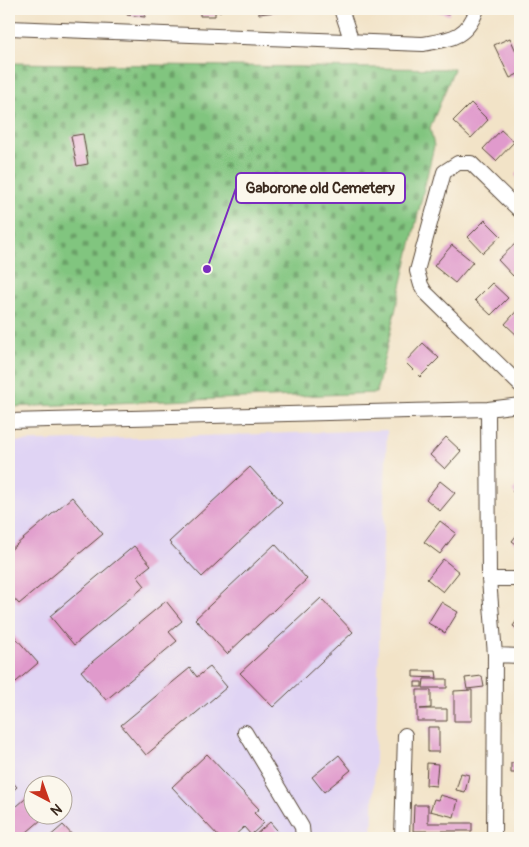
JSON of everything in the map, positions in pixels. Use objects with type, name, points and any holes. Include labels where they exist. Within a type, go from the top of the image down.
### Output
[{"type":"street","points":[[341,9],[352,42]]},
{"type":"street","points":[[9,28],[423,44],[448,40],[462,34],[473,20],[477,9]]},
{"type":"street","points":[[520,211],[471,163],[458,163],[444,172],[418,271],[421,285],[425,292],[520,385]]},
{"type":"street","points":[[9,421],[488,409],[520,405]]},
{"type":"street","points":[[488,409],[489,579],[495,655],[494,838]]},
{"type":"street","points":[[489,579],[520,579]]},
{"type":"street","points":[[495,655],[520,656]]},
{"type":"street","points":[[245,732],[302,827],[303,838]]},
{"type":"street","points":[[402,838],[406,735]]},
{"type":"shaded area","points":[[387,430],[372,838],[9,838],[9,442]]},
{"type":"green space","points":[[9,63],[454,69],[430,128],[434,146],[376,393],[9,407]]},
{"type":"building","points":[[127,9],[145,9],[145,17],[127,15]]},
{"type":"building","points":[[194,9],[221,9],[221,11],[215,12],[215,16],[200,16],[200,11],[194,11]]},
{"type":"building","points":[[259,9],[283,9],[283,11],[259,14]]},
{"type":"building","points":[[360,9],[384,9],[384,13],[360,12]]},
{"type":"building","points":[[429,9],[451,9],[449,15]]},
{"type":"building","points":[[510,38],[520,60],[520,73],[510,78],[494,45]]},
{"type":"building","points":[[471,103],[488,120],[471,138],[453,121]]},
{"type":"building","points":[[501,130],[514,142],[496,161],[483,149]]},
{"type":"building","points":[[83,134],[88,164],[77,166],[71,136]]},
{"type":"building","points":[[520,169],[520,180],[515,175]]},
{"type":"building","points":[[485,220],[501,236],[483,253],[468,237]]},
{"type":"building","points":[[517,242],[520,245],[520,269],[513,276],[498,260]]},
{"type":"building","points":[[452,245],[473,262],[455,283],[434,266]]},
{"type":"building","points":[[492,283],[508,298],[491,315],[475,300]]},
{"type":"building","points":[[520,307],[520,338],[505,324]]},
{"type":"building","points":[[423,343],[439,358],[420,377],[405,362]]},
{"type":"building","points":[[446,437],[461,451],[445,469],[430,455]]},
{"type":"building","points":[[517,440],[520,440],[520,462],[517,463]]},
{"type":"building","points":[[250,467],[282,502],[202,577],[169,542]]},
{"type":"building","points":[[440,481],[455,493],[440,511],[426,499]]},
{"type":"building","points":[[520,483],[520,499],[512,491]]},
{"type":"building","points":[[72,497],[103,534],[19,604],[9,593],[9,551]]},
{"type":"building","points":[[440,521],[456,533],[440,554],[424,542]]},
{"type":"building","points":[[520,531],[520,547],[512,541]]},
{"type":"building","points":[[275,544],[307,579],[227,654],[195,619]]},
{"type":"building","points":[[134,546],[151,565],[137,576],[145,586],[74,645],[50,616]]},
{"type":"building","points":[[443,559],[459,572],[443,592],[427,579]]},
{"type":"building","points":[[321,598],[353,632],[273,707],[240,673]]},
{"type":"building","points":[[166,601],[182,621],[169,632],[177,641],[106,700],[81,671]]},
{"type":"building","points":[[441,602],[458,612],[445,633],[428,623]]},
{"type":"building","points":[[520,616],[520,631],[513,626]]},
{"type":"building","points":[[9,630],[38,663],[9,688]]},
{"type":"building","points":[[210,667],[227,687],[146,755],[121,725],[190,668],[197,677]]},
{"type":"building","points":[[413,671],[436,671],[437,678],[413,677]]},
{"type":"building","points":[[482,676],[484,687],[467,689],[465,678]]},
{"type":"building","points":[[424,679],[447,679],[447,688],[423,688]]},
{"type":"building","points":[[415,682],[422,682],[422,687],[415,687]]},
{"type":"building","points":[[417,690],[431,690],[431,708],[420,709],[447,709],[447,721],[417,721]]},
{"type":"building","points":[[472,690],[472,721],[454,721],[454,691]]},
{"type":"building","points":[[428,727],[439,727],[439,752],[428,752]]},
{"type":"building","points":[[207,754],[259,809],[254,813],[264,823],[251,835],[244,827],[232,838],[220,838],[172,787]]},
{"type":"building","points":[[339,755],[351,770],[324,792],[312,777]]},
{"type":"building","points":[[427,763],[438,764],[436,786],[426,785]]},
{"type":"building","points":[[511,763],[520,763],[520,773],[511,773]]},
{"type":"building","points":[[461,773],[469,775],[465,792],[456,790]]},
{"type":"building","points":[[9,778],[17,787],[9,794]]},
{"type":"building","points":[[440,795],[458,800],[454,817],[430,811],[434,799],[438,800]]},
{"type":"building","points":[[22,802],[22,824],[36,824],[20,838],[9,838],[9,813]]},
{"type":"building","points":[[414,805],[428,805],[428,823],[472,823],[472,831],[413,831]]},
{"type":"building","points":[[270,822],[283,837],[256,838],[254,836]]},
{"type":"building","points":[[63,825],[75,838],[48,838]]},
{"type":"building","points":[[343,833],[347,838],[336,838]]},
{"type":"building","points":[[439,835],[461,836],[461,838],[439,838]]},
{"type":"place","name":"Gaborone old Cemetery","points":[[207,269]]}]
